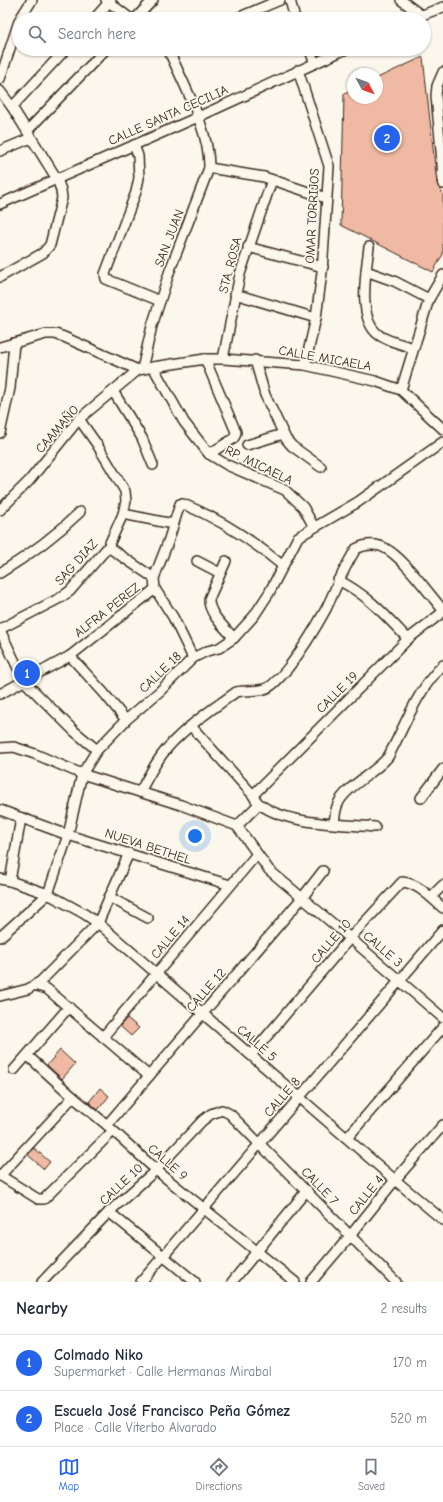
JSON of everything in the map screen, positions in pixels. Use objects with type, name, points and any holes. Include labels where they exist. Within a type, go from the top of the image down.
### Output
[{"type":"street","points":[[25,12],[32,0]]},
{"type":"street","points":[[142,12],[153,0]]},
{"type":"street","points":[[252,12],[280,0]]},
{"type":"street","points":[[290,0],[293,12]]},
{"type":"street","points":[[401,0],[417,12]]},
{"type":"street","points":[[100,12],[109,1],[122,12]]},
{"type":"street","points":[[429,12],[443,7]]},
{"type":"street","points":[[0,79],[12,44]]},
{"type":"street","points":[[12,107],[59,56]]},
{"type":"street","points":[[0,151],[29,135],[100,56]]},
{"type":"street","name":"SAN. JUAN","points":[[140,370],[170,270],[209,168],[210,155],[206,140],[198,117],[171,56]]},
{"type":"street","points":[[312,56],[315,63]]},
{"type":"street","name":"CALLE SANTA CECILIA","points":[[0,204],[198,117],[330,56]]},
{"type":"street","name":"OMAR TORRIJOS","points":[[298,70],[329,166],[323,267],[316,318],[305,365]]},
{"type":"street","points":[[443,72],[437,86],[436,96],[443,184]]},
{"type":"street","points":[[0,91],[12,107],[57,179],[62,198],[50,245],[43,253],[0,277]]},
{"type":"street","points":[[134,145],[138,156],[139,178],[136,192],[105,274],[106,279],[160,301]]},
{"type":"street","points":[[209,168],[264,177],[326,198]]},
{"type":"street","name":"STA. ROSA","points":[[223,359],[235,294],[248,247],[272,180]]},
{"type":"street","points":[[248,247],[323,267]]},
{"type":"street","points":[[369,247],[366,271],[365,306],[371,328],[380,336],[414,348]]},
{"type":"street","points":[[366,271],[394,281],[429,299]]},
{"type":"street","points":[[402,390],[429,299],[443,275]]},
{"type":"street","points":[[235,294],[316,318]]},
{"type":"street","points":[[0,347],[46,334],[55,334],[140,370]]},
{"type":"street","points":[[0,433],[10,388],[14,343]]},
{"type":"street","name":"CALLE MICAELA","points":[[140,370],[205,360],[223,359],[255,360],[305,365],[374,381],[402,390],[443,429]]},
{"type":"street","points":[[205,360],[236,432],[233,439],[209,454]]},
{"type":"street","points":[[255,360],[265,395],[283,434],[292,446],[321,467]]},
{"type":"street","name":"RP. MICAELA","points":[[153,367],[184,422],[209,454],[227,465],[285,490],[303,507],[314,527]]},
{"type":"street","name":"CAAMAÑO","points":[[0,510],[29,481],[79,419],[140,370]]},
{"type":"street","points":[[113,391],[142,438],[153,465]]},
{"type":"street","name":"SAG DIAZ","points":[[0,630],[60,598],[79,581],[108,547],[123,514],[126,501],[125,491],[79,419]]},
{"type":"street","points":[[247,445],[283,434]]},
{"type":"street","name":"CALLE 18","points":[[48,894],[64,833],[82,774],[97,750],[126,720],[160,691],[193,658],[207,651],[219,648],[234,638],[258,610],[270,593],[298,537],[358,502],[443,442]]},
{"type":"street","name":"ALFRA PEREZ","points":[[0,694],[70,656],[155,589],[154,578],[179,506],[183,504],[204,512],[228,525],[264,550],[283,566]]},
{"type":"street","points":[[0,573],[40,547],[57,534],[80,512]]},
{"type":"street","points":[[123,514],[173,524]]},
{"type":"street","points":[[140,792],[150,772],[177,737],[236,692],[246,690],[263,690],[271,686],[295,659],[313,632],[338,580],[356,549],[366,545],[380,546],[394,554],[443,611]]},
{"type":"street","points":[[108,547],[154,578]]},
{"type":"street","points":[[197,561],[220,573]]},
{"type":"street","points":[[226,561],[209,599],[209,603],[214,614],[234,638]]},
{"type":"street","points":[[338,580],[355,588],[378,608],[408,639]]},
{"type":"street","points":[[155,589],[173,617],[193,658]]},
{"type":"street","name":"CALLE 19","points":[[253,795],[408,639],[443,611]]},
{"type":"street","points":[[0,630],[24,681],[74,731],[97,750]]},
{"type":"street","points":[[70,656],[126,720]]},
{"type":"street","points":[[334,823],[338,803],[345,794],[381,765],[388,757],[419,697],[427,684],[443,665]]},
{"type":"street","points":[[191,726],[253,795],[259,804],[272,811],[300,820],[375,827]]},
{"type":"street","points":[[0,748],[14,747],[35,754],[82,774],[140,792],[237,826],[259,804]]},
{"type":"street","points":[[421,798],[443,769]]},
{"type":"street","name":"NUEVA BETHEL","points":[[0,810],[64,833],[230,885]]},
{"type":"street","points":[[10,881],[21,818]]},
{"type":"street","name":"CALLE 3","points":[[237,826],[269,870],[443,1018]]},
{"type":"street","points":[[0,996],[28,988],[41,981],[98,923],[129,853]]},
{"type":"street","name":"CALLE 14","points":[[103,1037],[257,854]]},
{"type":"street","name":"CALLE 12","points":[[0,1176],[38,1199],[44,1199],[50,1195],[110,1128],[149,1076],[302,898],[323,871]]},
{"type":"street","name":"CALLE 5","points":[[0,879],[48,894],[98,923],[443,1220]]},
{"type":"street","name":"CALLE 10","points":[[251,1055],[350,938],[402,882],[411,883],[431,897]]},
{"type":"street","points":[[443,885],[431,897],[443,908]]},
{"type":"street","points":[[0,938],[48,894]]},
{"type":"street","points":[[109,897],[148,918]]},
{"type":"street","name":"CALLE 8","points":[[141,1282],[443,930]]},
{"type":"street","points":[[34,985],[47,989],[149,1076]]},
{"type":"street","points":[[14,1070],[28,1056],[69,1007]]},
{"type":"street","points":[[347,1138],[443,1026]]},
{"type":"street","name":"CALLE 9","points":[[28,1056],[156,1170],[295,1282]]},
{"type":"street","points":[[0,1176],[73,1097]]},
{"type":"street","name":"CALLE 10","points":[[42,1282],[109,1212],[156,1170],[202,1121],[211,1114],[222,1110]]},
{"type":"street","name":"CALLE 7","points":[[222,1110],[230,1114],[307,1190],[396,1282]]},
{"type":"street","name":"CALLE 4","points":[[311,1282],[395,1180],[443,1125]]},
{"type":"street","points":[[232,1282],[307,1190]]},
{"type":"street","points":[[109,1212],[195,1282]]},
{"type":"building","points":[[423,57],[437,184],[443,194],[443,254],[433,272],[341,225],[344,94],[347,93],[347,104],[383,104],[383,75]]},
{"type":"building","points":[[127,1018],[139,1028],[131,1036],[120,1026]]},
{"type":"building","points":[[60,1050],[75,1064],[62,1079],[47,1065]]},
{"type":"building","points":[[100,1088],[109,1096],[98,1110],[89,1102]]},
{"type":"building","points":[[34,1148],[50,1162],[44,1169],[28,1155]]},
{"type":"place","name":"Escuela José Francisco Peña Gómez","points":[[387,138]]},
{"type":"place","name":"Colmado Niko","points":[[27,673]]}]
